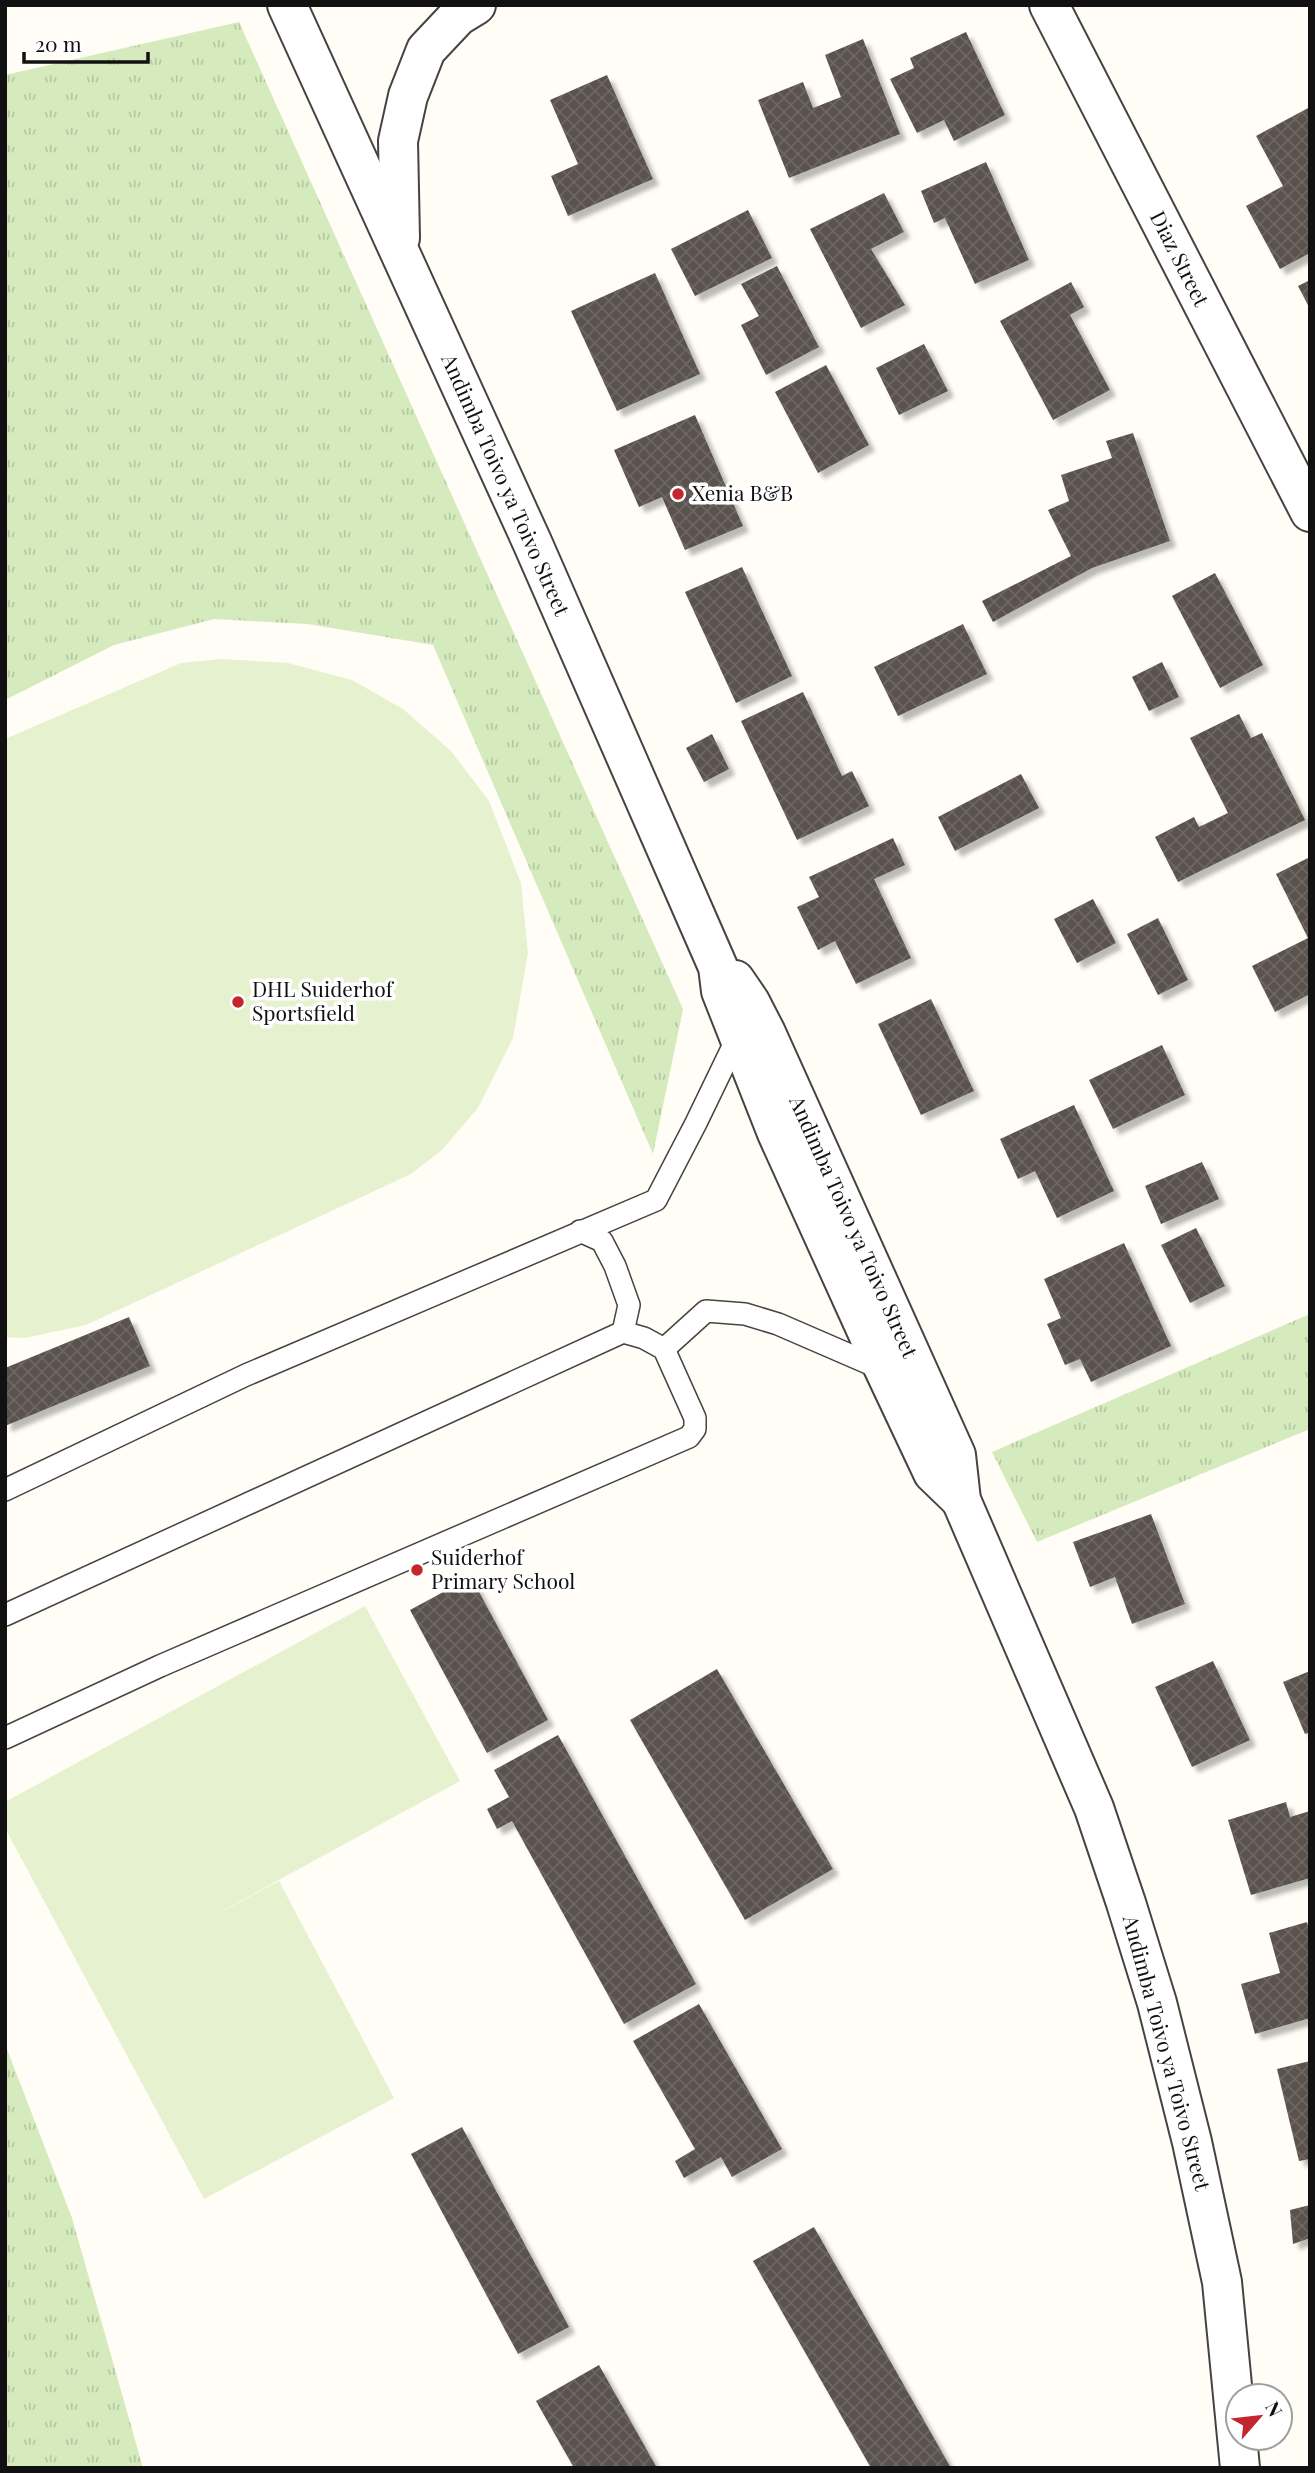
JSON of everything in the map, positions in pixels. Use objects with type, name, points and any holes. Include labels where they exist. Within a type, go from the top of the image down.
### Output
[{"type":"street","name":"Andimba Toivo ya Toivo Street","points":[[287,5],[532,542],[718,967],[721,991],[777,1133],[933,1473],[961,1500]]},
{"type":"street","points":[[400,255],[398,141],[408,96],[426,50],[457,16],[476,5]]},
{"type":"street","name":"Diaz Street","points":[[1049,5],[1310,512]]},
{"type":"street","name":"Andimba Toivo ya Toivo Street","points":[[718,967],[734,978],[750,1002],[856,1230],[956,1455],[961,1500],[1094,1808],[1157,2003],[1192,2142],[1222,2282],[1240,2468]]},
{"type":"lane","points":[[5,1490],[246,1375],[656,1200],[738,1036]]},
{"type":"lane","points":[[580,1231],[602,1241],[614,1265],[628,1305],[623,1332]]},
{"type":"lane","points":[[664,1349],[706,1311],[746,1314],[778,1324],[884,1369]]},
{"type":"lane","points":[[5,1615],[623,1332],[644,1338],[664,1349],[695,1418],[695,1429],[689,1437],[160,1666],[5,1738]]},
{"type":"green space","points":[[239,22],[683,1009],[653,1154],[433,645],[308,624],[214,619],[114,645],[5,700],[5,75]]},
{"type":"green space","name":"DHL Suiderhof Sportsfield","points":[[221,659],[288,663],[352,680],[403,709],[451,751],[489,801],[521,883],[528,953],[513,1038],[478,1108],[442,1150],[411,1174],[86,1325],[25,1338],[5,1337],[5,739],[181,663]]},
{"type":"green space","points":[[1310,1314],[1310,1429],[1037,1542],[992,1452]]},
{"type":"green space","points":[[365,1606],[460,1781],[191,1928],[279,1881],[394,2098],[204,2199],[5,1828],[5,1802]]},
{"type":"green space","points":[[5,2044],[72,2218],[143,2468],[5,2468]]},
{"type":"building","points":[[966,32],[1005,115],[954,141],[944,120],[917,133],[890,79],[914,68],[910,58]]},
{"type":"building","points":[[863,39],[900,134],[789,178],[758,100],[803,82],[813,108],[841,97],[825,55]]},
{"type":"building","points":[[607,75],[653,179],[568,216],[551,176],[578,164],[550,100]]},
{"type":"building","points":[[1310,107],[1310,253],[1280,269],[1246,206],[1283,186],[1256,136]]},
{"type":"building","points":[[986,162],[1029,260],[975,284],[945,218],[934,223],[921,191]]},
{"type":"building","points":[[884,193],[904,232],[871,249],[905,305],[861,328],[810,229]]},
{"type":"building","points":[[748,210],[772,258],[695,296],[671,249]]},
{"type":"building","points":[[777,266],[819,347],[766,375],[741,325],[759,316],[741,284]]},
{"type":"building","points":[[655,273],[700,374],[617,411],[571,311]]},
{"type":"building","points":[[1310,280],[1310,309],[1298,286]]},
{"type":"building","points":[[1071,282],[1084,307],[1070,315],[1110,390],[1053,420],[1000,321]]},
{"type":"building","points":[[924,344],[948,391],[899,415],[876,368]]},
{"type":"building","points":[[826,365],[869,445],[818,473],[775,392]]},
{"type":"building","points":[[695,415],[743,526],[685,550],[662,497],[639,507],[614,450]]},
{"type":"building","points":[[1133,433],[1170,541],[1092,568],[993,622],[982,601],[1071,556],[1048,510],[1069,501],[1061,475],[1112,458],[1106,441]]},
{"type":"building","points":[[742,567],[792,676],[736,703],[685,592]]},
{"type":"building","points":[[1215,573],[1263,665],[1220,688],[1172,596]]},
{"type":"building","points":[[963,624],[987,674],[898,716],[874,667]]},
{"type":"building","points":[[1162,662],[1179,697],[1149,711],[1132,677]]},
{"type":"building","points":[[803,692],[842,776],[852,771],[869,806],[797,840],[741,721]]},
{"type":"building","points":[[1239,714],[1251,738],[1262,733],[1305,820],[1178,882],[1155,837],[1194,817],[1199,827],[1228,813],[1190,738]]},
{"type":"building","points":[[712,734],[729,769],[704,782],[686,748]]},
{"type":"building","points":[[1021,774],[1039,808],[955,851],[938,817]]},
{"type":"building","points":[[893,838],[905,865],[874,879],[911,958],[856,984],[835,941],[818,950],[797,907],[819,897],[809,877]]},
{"type":"building","points":[[1310,857],[1310,994],[1275,1012],[1252,966],[1308,938],[1276,874]]},
{"type":"building","points":[[1093,899],[1116,943],[1077,963],[1054,919]]},
{"type":"building","points":[[1158,918],[1188,980],[1158,995],[1127,934]]},
{"type":"building","points":[[931,999],[974,1091],[921,1115],[878,1024]]},
{"type":"building","points":[[1162,1045],[1185,1095],[1113,1129],[1089,1080]]},
{"type":"building","points":[[1074,1105],[1114,1191],[1057,1218],[1035,1171],[1018,1179],[1000,1139]]},
{"type":"building","points":[[1202,1162],[1219,1199],[1161,1224],[1145,1186]]},
{"type":"building","points":[[1196,1228],[1225,1286],[1190,1303],[1161,1245]]},
{"type":"building","points":[[1124,1243],[1171,1346],[1091,1382],[1080,1359],[1065,1365],[1047,1324],[1061,1318],[1044,1279]]},
{"type":"building","points":[[129,1317],[150,1366],[5,1426],[5,1368]]},
{"type":"building","points":[[1151,1514],[1185,1604],[1132,1624],[1115,1577],[1090,1587],[1073,1542]]},
{"type":"building","points":[[471,1577],[548,1720],[487,1753],[410,1610]]},
{"type":"building","points":[[1213,1661],[1250,1740],[1192,1767],[1155,1687]]},
{"type":"building","points":[[717,1669],[833,1869],[745,1920],[630,1720]]},
{"type":"building","points":[[1310,1671],[1310,1732],[1305,1734],[1283,1682]]},
{"type":"building","points":[[558,1735],[696,1984],[624,2024],[512,1821],[497,1829],[487,1809],[509,1797],[494,1770]]},
{"type":"building","points":[[1286,1802],[1290,1817],[1310,1811],[1310,1878],[1251,1895],[1228,1820]]},
{"type":"building","points":[[1307,1922],[1310,1933],[1310,2018],[1255,2034],[1241,1984],[1280,1973],[1269,1933]]},
{"type":"building","points":[[699,2004],[782,2149],[732,2177],[721,2157],[684,2178],[675,2161],[695,2149],[633,2041]]},
{"type":"building","points":[[1310,2061],[1310,2159],[1299,2161],[1277,2069]]},
{"type":"building","points":[[462,2127],[569,2327],[518,2354],[411,2154]]},
{"type":"building","points":[[1310,2205],[1310,2238],[1293,2244],[1290,2210]]},
{"type":"building","points":[[814,2227],[951,2468],[871,2468],[753,2261]]},
{"type":"building","points":[[599,2365],[657,2468],[574,2468],[536,2401]]},
{"type":"place","name":"Xenia B&B","points":[[678,494]]},
{"type":"place","name":"DHL Suiderhof Sportsfield","points":[[238,1002]]},
{"type":"place","name":"Suiderhof Primary School","points":[[417,1570]]}]
